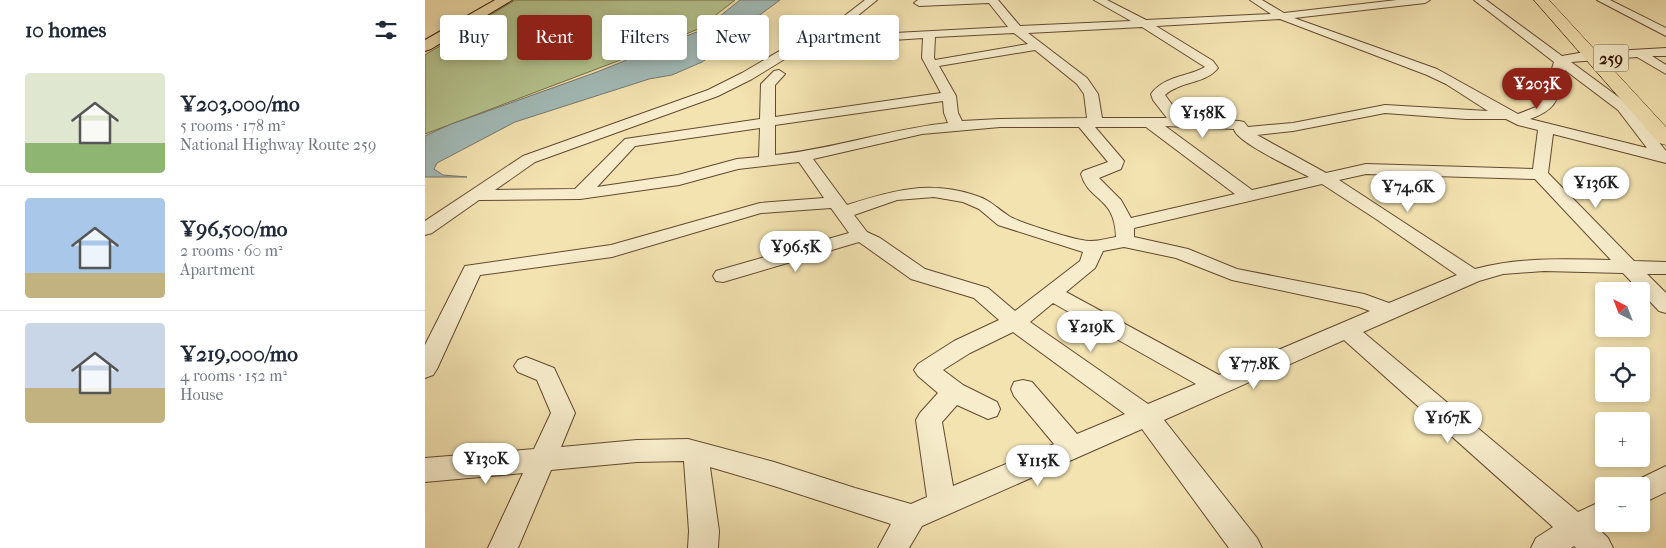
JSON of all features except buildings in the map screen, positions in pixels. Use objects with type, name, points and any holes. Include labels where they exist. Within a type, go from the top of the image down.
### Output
[{"type":"highway","name":"259","points":[[1541,0],[1590,56],[1665,153]]},
{"type":"highway","name":"259","points":[[1555,0],[1666,116]]},
{"type":"main road","points":[[453,15],[486,0]]},
{"type":"main road","points":[[425,46],[505,0]]},
{"type":"street","points":[[852,15],[872,0]]},
{"type":"street","points":[[919,3],[991,0],[1016,29],[1082,81],[1091,94],[1089,123],[1116,161],[1115,166],[1089,174],[1090,180],[1114,201],[1125,233]]},
{"type":"street","points":[[1099,0],[1142,22],[1209,64],[1212,68],[1206,73],[1172,82],[1165,86],[1158,94],[1159,100],[1178,122]]},
{"type":"street","points":[[1255,0],[1281,16],[1432,72],[1513,117],[1546,128],[1665,153]]},
{"type":"street","points":[[899,36],[1281,16],[1425,0]]},
{"type":"street","points":[[1479,0],[1623,107],[1665,153]]},
{"type":"street","points":[[1602,0],[1666,33]]},
{"type":"street","points":[[929,34],[928,58],[949,96],[951,113],[957,126]]},
{"type":"street","points":[[931,64],[1037,46]]},
{"type":"street","points":[[1561,60],[1590,56],[1666,52]]},
{"type":"street","points":[[1638,53],[1666,70]]},
{"type":"street","points":[[425,229],[529,159],[713,92],[747,76],[779,57]]},
{"type":"street","points":[[1242,132],[1309,125],[1385,109],[1513,117],[1541,110],[1549,102],[1561,60]]},
{"type":"street","points":[[767,161],[768,84],[779,74]]},
{"type":"street","points":[[580,194],[630,142],[949,96]]},
{"type":"street","points":[[475,195],[580,194],[679,180],[732,165],[803,157],[922,130],[957,126],[1001,123],[1178,122],[1239,125],[1242,132],[1325,178],[1472,276]]},
{"type":"street","points":[[1151,123],[1248,196]]},
{"type":"street","points":[[1540,174],[1546,128]]},
{"type":"street","points":[[803,157],[860,236],[873,242],[918,274],[981,293],[1015,322],[1146,416],[1247,548]]},
{"type":"street","points":[[425,369],[472,270],[612,251],[760,208],[839,207],[895,194],[934,192],[967,198],[985,205],[1004,220],[1080,246],[1095,248],[1125,233],[1248,196],[1366,169],[1540,174],[1666,306]]},
{"type":"street","points":[[1125,233],[1232,274],[1364,301],[1391,312]]},
{"type":"street","points":[[723,276],[860,236]]},
{"type":"street","points":[[988,409],[954,392],[926,370],[962,347],[1015,322],[1088,264],[1095,248]]},
{"type":"street","points":[[893,548],[912,517],[1073,449],[1217,384],[1391,312],[1472,276],[1503,268],[1544,265],[1666,268]]},
{"type":"street","points":[[1052,293],[1217,384]]},
{"type":"street","points":[[1347,330],[1598,548]]},
{"type":"street","points":[[503,548],[563,413],[546,374],[526,366]]},
{"type":"street","points":[[1023,390],[1073,449]]},
{"type":"street","points":[[941,505],[929,420],[954,392]]},
{"type":"street","points":[[425,470],[544,458],[654,450],[688,450],[912,517]]},
{"type":"street","points":[[703,454],[696,463],[704,531],[703,548]]},
{"type":"street","points":[[1650,487],[1666,478]]},
{"type":"street","points":[[1546,548],[1595,517]]},
{"type":"green space","points":[[515,0],[735,0],[716,15],[697,15],[697,29],[687,34],[687,15],[602,15],[602,60],[620,60],[425,134],[425,55],[440,46],[440,60],[507,60],[507,15],[490,15]]},
{"type":"water","points":[[740,0],[780,0],[760,15],[721,15]]},
{"type":"water","points":[[697,32],[697,60],[705,60],[702,62],[672,75],[649,79],[515,122],[437,163],[434,169],[443,175],[467,177],[425,177],[425,136],[449,125],[627,60],[687,60],[687,36]]}]
